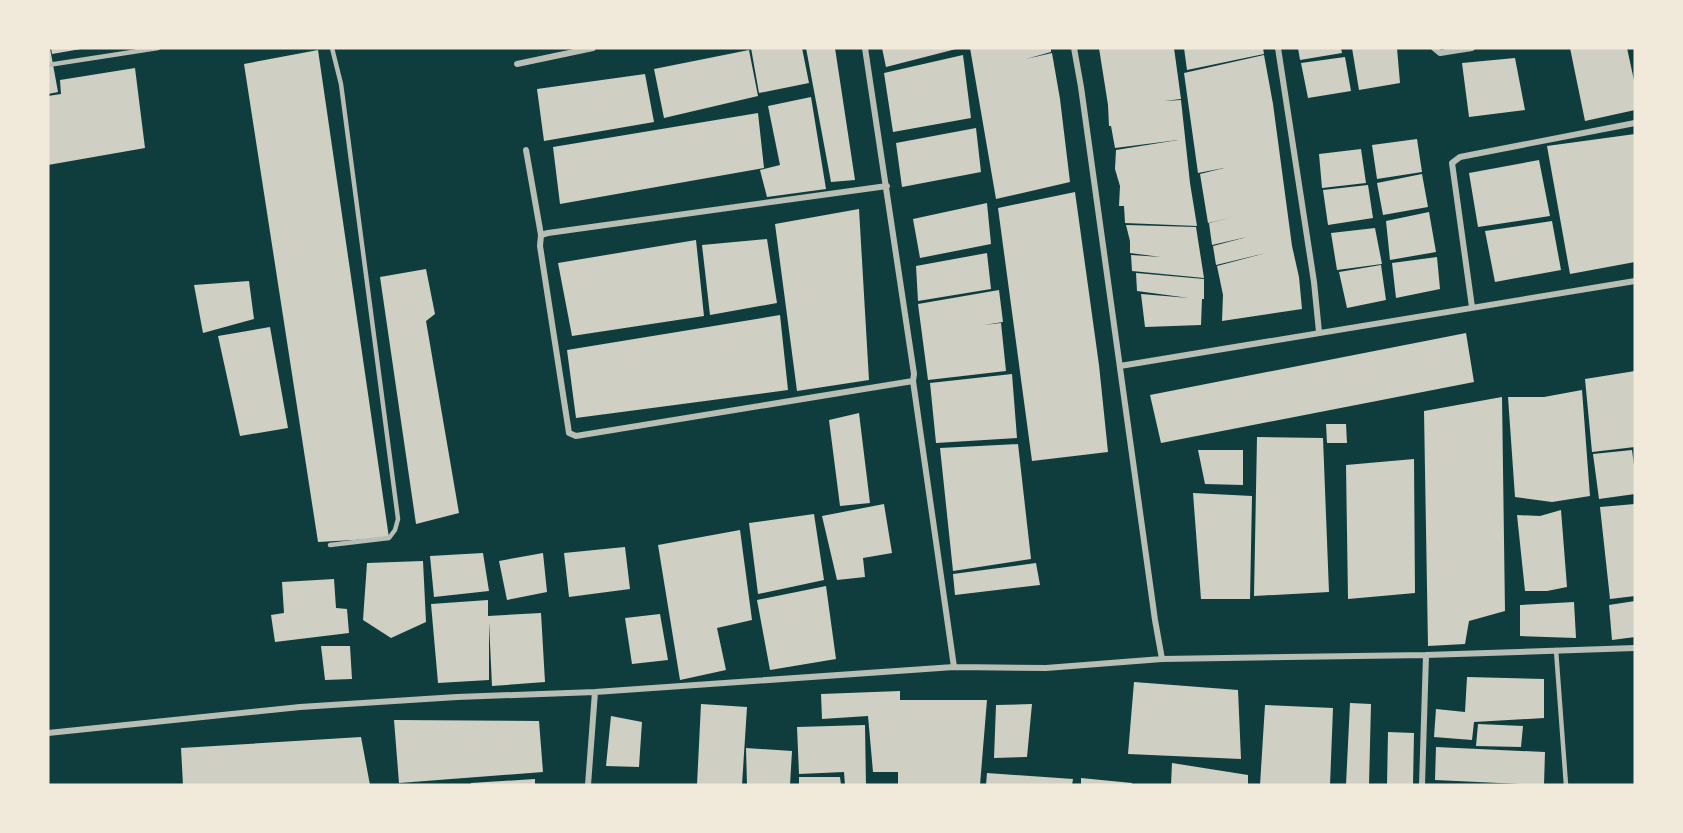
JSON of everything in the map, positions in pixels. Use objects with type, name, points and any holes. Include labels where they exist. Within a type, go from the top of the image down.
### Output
[{"type":"street","points":[[517,64],[593,48]]},
{"type":"street","points":[[865,48],[887,186],[954,667]]},
{"type":"street","points":[[1074,48],[1162,659]]},
{"type":"street","points":[[1278,48],[1314,282],[1319,332]]},
{"type":"street","points":[[1434,48],[1440,53],[1472,48]]},
{"type":"street","points":[[1472,307],[1452,163],[1460,157],[1635,123]]},
{"type":"street","points":[[526,150],[541,235],[540,246],[569,434],[576,436],[913,381]]},
{"type":"street","points":[[541,235],[887,186]]},
{"type":"street","points":[[1120,366],[1635,281]]},
{"type":"street","points":[[48,734],[300,707],[458,697],[595,692],[954,667],[1046,668],[1162,659],[1426,655],[1635,648]]},
{"type":"street","points":[[1422,785],[1426,655]]},
{"type":"street","points":[[588,785],[595,692]]},
{"type":"lane","points":[[48,65],[158,48]]},
{"type":"lane","points":[[330,546],[388,538],[395,530],[398,519],[341,84],[332,48]]},
{"type":"lane","points":[[1556,650],[1566,785]]},
{"type":"building","points":[[48,48],[50,48],[58,92],[48,94]]},
{"type":"building","points":[[51,48],[81,48],[81,49],[52,54]]},
{"type":"building","points":[[751,48],[802,48],[809,83],[759,93]]},
{"type":"building","points":[[806,48],[835,48],[855,180],[831,182]]},
{"type":"building","points":[[882,48],[956,48],[956,49],[886,67]]},
{"type":"building","points":[[970,48],[1051,48],[1051,52],[1026,59],[1052,53],[1070,182],[996,199]]},
{"type":"building","points":[[1099,48],[1174,48],[1181,99],[1164,101],[1181,100],[1197,226],[1125,223],[1124,206],[1119,206],[1120,186],[1115,169],[1116,150],[1178,140],[1115,148],[1111,126],[1109,126]]},
{"type":"building","points":[[1184,48],[1263,48],[1264,54],[1187,70]]},
{"type":"building","points":[[1298,48],[1341,48],[1342,53],[1300,60]]},
{"type":"building","points":[[1352,48],[1397,48],[1400,83],[1359,90]]},
{"type":"building","points":[[1570,48],[1627,48],[1635,85],[1635,110],[1585,121]]},
{"type":"building","points":[[318,50],[389,538],[318,542],[244,64]]},
{"type":"building","points":[[749,50],[758,96],[664,118],[654,69]]},
{"type":"building","points":[[963,55],[971,118],[893,132],[884,73]]},
{"type":"building","points":[[1264,55],[1302,309],[1222,321],[1223,295],[1217,266],[1266,253],[1216,265],[1213,246],[1247,237],[1212,245],[1209,223],[1234,217],[1208,223],[1200,174],[1224,168],[1198,173],[1184,73]]},
{"type":"building","points":[[1345,57],[1351,91],[1308,98],[1301,63]]},
{"type":"building","points":[[1515,58],[1525,110],[1469,117],[1462,63]]},
{"type":"building","points":[[135,68],[145,148],[48,165],[48,96],[61,94],[60,80]]},
{"type":"building","points":[[645,74],[654,122],[544,141],[537,89]]},
{"type":"building","points":[[811,97],[826,189],[767,197],[760,170],[780,165],[768,106]]},
{"type":"building","points":[[758,113],[764,168],[560,204],[553,147]]},
{"type":"building","points":[[976,128],[981,172],[902,187],[896,143]]},
{"type":"building","points":[[1635,134],[1635,262],[1570,274],[1547,146]]},
{"type":"building","points":[[1417,139],[1422,172],[1377,179],[1372,145]]},
{"type":"building","points":[[1361,149],[1366,183],[1322,188],[1319,154]]},
{"type":"building","points":[[1539,160],[1550,216],[1478,227],[1469,173]]},
{"type":"building","points":[[1422,174],[1428,207],[1383,215],[1377,183]]},
{"type":"building","points":[[1368,185],[1373,218],[1328,225],[1323,190]]},
{"type":"building","points":[[1075,192],[1099,365],[1108,452],[1032,461],[998,208]]},
{"type":"building","points":[[987,203],[991,244],[920,258],[913,219]]},
{"type":"building","points":[[859,209],[869,380],[797,391],[775,224]]},
{"type":"building","points":[[1429,212],[1436,252],[1390,260],[1386,221]]},
{"type":"building","points":[[1552,221],[1561,270],[1495,282],[1485,231]]},
{"type":"building","points":[[1126,225],[1196,227],[1204,278],[1132,271],[1131,255],[1161,257],[1130,253]]},
{"type":"building","points":[[1375,228],[1382,264],[1337,270],[1331,233]]},
{"type":"building","points":[[767,239],[777,303],[710,315],[702,245]]},
{"type":"building","points":[[696,240],[704,316],[572,336],[558,263]]},
{"type":"building","points":[[987,253],[991,289],[918,301],[916,266]]},
{"type":"building","points":[[1437,257],[1440,289],[1396,298],[1392,263]]},
{"type":"building","points":[[1381,265],[1386,300],[1347,308],[1339,272]]},
{"type":"building","points":[[426,269],[435,314],[426,321],[459,513],[416,524],[380,277]]},
{"type":"building","points":[[1136,273],[1204,279],[1201,325],[1145,327],[1141,294],[1189,298],[1137,291]]},
{"type":"building","points":[[249,281],[254,319],[203,333],[194,285]]},
{"type":"building","points":[[999,290],[1003,322],[984,325],[1001,323],[1006,371],[928,380],[918,304]]},
{"type":"building","points":[[780,315],[788,390],[576,418],[567,350]]},
{"type":"building","points":[[270,327],[288,428],[240,436],[218,336]]},
{"type":"building","points":[[1466,333],[1474,382],[1161,443],[1150,395]]},
{"type":"building","points":[[1635,371],[1635,447],[1592,452],[1585,379]]},
{"type":"building","points":[[1012,374],[1017,438],[936,443],[930,383]]},
{"type":"building","points":[[1582,390],[1590,496],[1552,502],[1515,497],[1508,397],[1544,397]]},
{"type":"building","points":[[1502,397],[1505,611],[1469,621],[1465,644],[1428,646],[1424,411]]},
{"type":"building","points":[[859,413],[870,503],[840,506],[829,420]]},
{"type":"building","points":[[1326,424],[1346,424],[1347,443],[1327,443]]},
{"type":"building","points":[[1257,437],[1323,438],[1329,592],[1254,596]]},
{"type":"building","points":[[1018,444],[1031,559],[953,571],[940,448]]},
{"type":"building","points":[[1198,450],[1243,450],[1243,485],[1205,484]]},
{"type":"building","points":[[1632,450],[1635,494],[1599,499],[1593,454]]},
{"type":"building","points":[[1414,459],[1415,593],[1348,599],[1346,465]]},
{"type":"building","points":[[1193,493],[1252,496],[1250,599],[1201,599]]},
{"type":"building","points":[[884,504],[892,553],[863,558],[865,577],[837,580],[822,516]]},
{"type":"building","points":[[1635,504],[1635,596],[1610,599],[1600,507]]},
{"type":"building","points":[[1561,510],[1567,587],[1547,591],[1525,591],[1517,515],[1540,516]]},
{"type":"building","points":[[814,514],[824,580],[758,594],[749,523]]},
{"type":"building","points":[[740,530],[752,620],[717,628],[726,670],[680,680],[658,545]]},
{"type":"building","points":[[625,547],[630,589],[569,597],[564,553]]},
{"type":"building","points":[[483,553],[489,591],[434,597],[430,556]]},
{"type":"building","points":[[543,553],[547,592],[507,600],[499,561]]},
{"type":"building","points":[[423,561],[426,622],[391,638],[363,620],[367,563]]},
{"type":"building","points":[[1036,563],[1040,585],[955,595],[953,574]]},
{"type":"building","points":[[334,579],[336,608],[347,609],[349,633],[275,642],[271,615],[284,613],[282,582]]},
{"type":"building","points":[[826,586],[836,659],[770,670],[757,600]]},
{"type":"building","points":[[488,600],[488,616],[541,613],[545,682],[492,686],[489,622],[489,680],[438,683],[431,604]]},
{"type":"building","points":[[1635,601],[1635,637],[1612,640],[1609,605]]},
{"type":"building","points":[[1574,602],[1576,638],[1520,636],[1520,605]]},
{"type":"building","points":[[660,614],[668,660],[632,664],[625,618]]},
{"type":"building","points":[[321,646],[350,646],[352,679],[325,680]]},
{"type":"building","points":[[1467,677],[1544,679],[1544,718],[1474,722],[1472,740],[1434,737],[1436,709],[1465,712]]},
{"type":"building","points":[[1134,682],[1238,690],[1241,759],[1128,754]]},
{"type":"building","points":[[900,691],[900,700],[987,700],[980,785],[898,785],[898,772],[873,772],[868,716],[822,719],[821,694]]},
{"type":"building","points":[[1350,703],[1371,704],[1369,785],[1346,785]]},
{"type":"building","points":[[701,704],[747,707],[742,785],[697,785]]},
{"type":"building","points":[[1032,704],[1027,757],[994,758],[996,705]]},
{"type":"building","points":[[1265,705],[1333,708],[1330,785],[1260,785]]},
{"type":"building","points":[[611,716],[642,722],[639,767],[606,766]]},
{"type":"building","points":[[394,720],[539,721],[543,772],[399,783]]},
{"type":"building","points":[[1478,724],[1523,726],[1521,747],[1476,746]]},
{"type":"building","points":[[865,725],[866,785],[845,785],[844,772],[799,774],[797,727]]},
{"type":"building","points":[[1388,732],[1414,733],[1413,785],[1387,785]]},
{"type":"building","points":[[361,737],[370,785],[183,785],[181,748]]},
{"type":"building","points":[[1436,747],[1545,752],[1544,785],[1435,780]]},
{"type":"building","points":[[746,748],[792,751],[790,785],[747,785]]},
{"type":"building","points":[[1172,763],[1248,775],[1248,785],[1171,785]]},
{"type":"building","points":[[987,773],[1073,779],[1072,785],[986,785]]},
{"type":"building","points":[[799,777],[840,777],[841,785],[799,785]]},
{"type":"building","points":[[1081,778],[1132,783],[1132,785],[1081,785]]},
{"type":"building","points":[[535,779],[535,785],[471,785],[471,783]]}]
